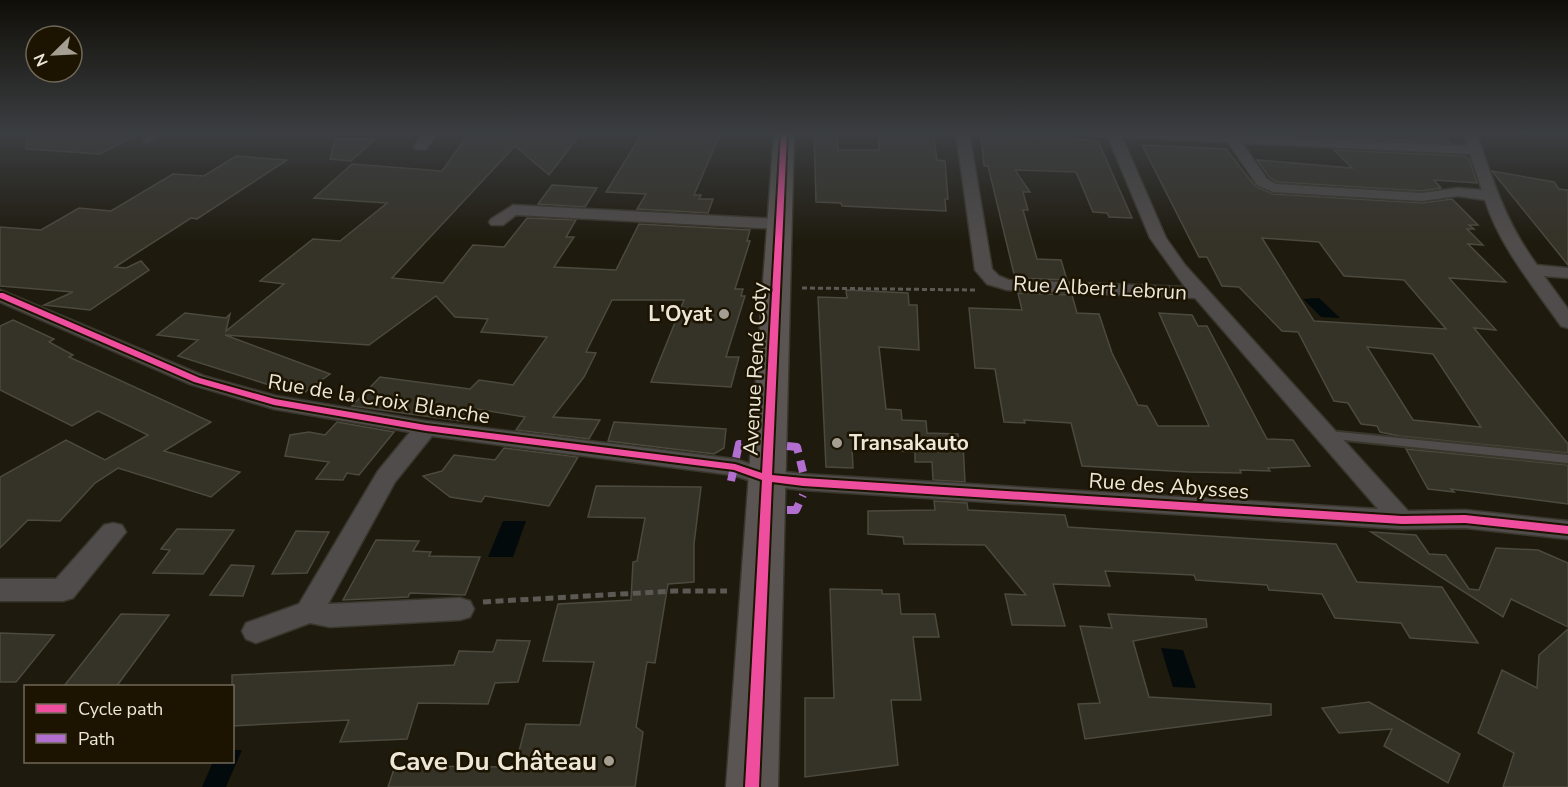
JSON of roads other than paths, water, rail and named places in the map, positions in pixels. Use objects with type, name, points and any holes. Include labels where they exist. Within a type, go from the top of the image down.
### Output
[{"type":"main road","name":"Avenue René Coty","points":[[752,787],[782,169]]},
{"type":"street","name":"Rue Albert Lebrun","points":[[969,169],[984,270],[993,280],[1007,285],[1201,293],[1402,520]]},
{"type":"street","points":[[1128,169],[1158,238],[1179,269],[1201,293]]},
{"type":"street","points":[[1253,169],[1262,182],[1274,188],[1422,197],[1458,192],[1491,196]]},
{"type":"street","points":[[1481,169],[1498,217],[1530,270],[1568,322]]},
{"type":"street","points":[[497,222],[513,210],[780,224]]},
{"type":"street","points":[[1530,270],[1568,273]]},
{"type":"street","name":"Rue de la Croix Blanche","points":[[0,295],[197,380],[274,402],[426,428],[735,468],[767,478]]},
{"type":"street","points":[[309,612],[386,477],[426,428]]},
{"type":"street","name":"Rue des Abysses","points":[[767,478],[1402,520],[1465,519],[1568,530]]},
{"type":"street","points":[[0,590],[63,590],[113,532]]},
{"type":"street","points":[[256,631],[309,612],[330,616],[460,609]]},
{"type":"lane","points":[[1329,435],[1568,459]]},
{"type":"place","name":"L'Oyat","points":[[724,314]]},
{"type":"place","name":"Transakauto","points":[[837,443]]},
{"type":"place","name":"Cave Du Château","points":[[609,761]]}]
